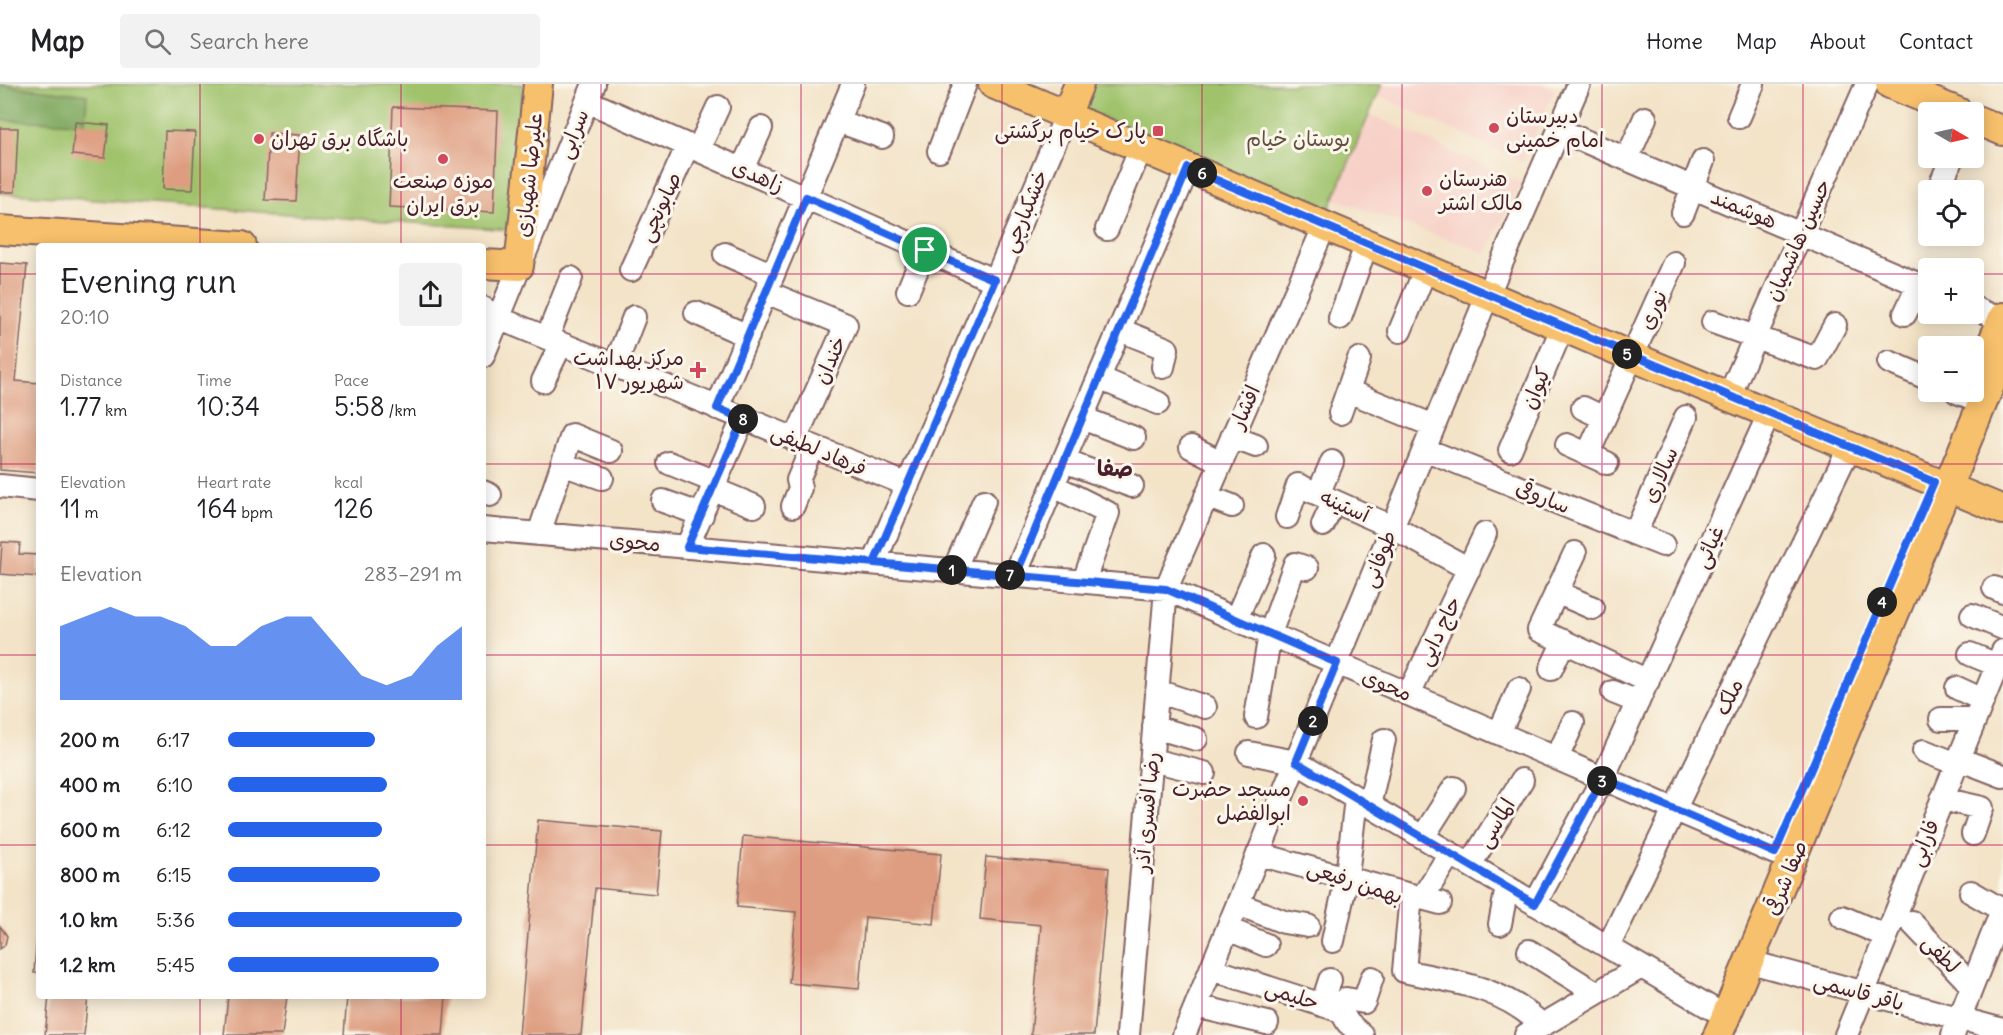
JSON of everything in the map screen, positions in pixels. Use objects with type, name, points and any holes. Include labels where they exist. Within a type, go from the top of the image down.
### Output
[{"type":"main road","name":"علیرضا شهبازی","points":[[519,266],[538,84]]},
{"type":"main road","points":[[993,84],[1069,109],[1141,148],[1631,356],[2003,510]]},
{"type":"main road","points":[[1890,84],[1934,92],[1946,102]]},
{"type":"main road","points":[[1984,123],[2003,131]]},
{"type":"main road","points":[[0,230],[98,241],[156,243]]},
{"type":"main road","points":[[486,264],[519,266]]},
{"type":"main road","name":"صفا شرقی","points":[[1984,364],[2003,319]]},
{"type":"main road","name":"صفا شرقی","points":[[1984,378],[2003,354]]},
{"type":"main road","name":"صفا شرقی","points":[[1700,1035],[1718,1020],[1784,856],[1941,484],[1968,402]]},
{"type":"street","points":[[717,408],[853,84]]},
{"type":"street","points":[[939,151],[965,84]]},
{"type":"street","name":"طوفانی","points":[[1184,1035],[1488,294],[1579,84]]},
{"type":"street","points":[[1739,117],[1753,84]]},
{"type":"street","name":"حسین هاشمیان","points":[[1730,396],[1867,84]]},
{"type":"street","name":"سرابی","points":[[486,338],[490,313],[519,266],[590,92]]},
{"type":"street","name":"زاهدی","points":[[590,92],[693,147],[995,280]]},
{"type":"street","name":"صابونچی","points":[[631,270],[693,147],[718,107]]},
{"type":"street","name":"خشکبارچی","points":[[874,563],[1069,109]]},
{"type":"street","points":[[1627,159],[1646,118]]},
{"type":"street","points":[[838,121],[882,137]]},
{"type":"street","points":[[742,169],[761,128]]},
{"type":"street","name":"هوشمند","points":[[1559,130],[1918,284]]},
{"type":"street","points":[[1107,229],[1141,148]]},
{"type":"street","points":[[1683,213],[1703,160]]},
{"type":"street","points":[[1016,575],[1188,168]]},
{"type":"street","name":"افشار","points":[[1166,589],[1325,225]]},
{"type":"street","points":[[1340,318],[1367,243]]},
{"type":"street","points":[[908,291],[925,250]]},
{"type":"street","points":[[724,254],[770,283]]},
{"type":"street","name":"نوری","points":[[1567,445],[1598,459],[1604,417],[1674,263]]},
{"type":"street","points":[[1400,331],[1426,268]]},
{"type":"street","points":[[543,381],[571,278]]},
{"type":"street","name":"خندان","points":[[770,283],[846,325],[803,444]]},
{"type":"street","points":[[1905,314],[1918,296]]},
{"type":"street","points":[[1984,312],[2003,319]]},
{"type":"street","name":"فرهاد لطیفی","points":[[490,313],[803,444],[908,485]]},
{"type":"street","points":[[696,313],[748,336]]},
{"type":"street","points":[[615,366],[634,317]]},
{"type":"street","points":[[1713,322],[1817,359],[1834,325]]},
{"type":"street","name":"کیوان","points":[[1510,450],[1563,326]]},
{"type":"street","points":[[1120,330],[1167,349],[1163,367]]},
{"type":"street","points":[[1340,413],[1359,359]]},
{"type":"street","points":[[1889,362],[1918,375]]},
{"type":"street","points":[[1099,378],[1158,403]]},
{"type":"street","points":[[1348,392],[1434,426]]},
{"type":"street","points":[[1583,408],[1604,417]]},
{"type":"street","name":"غیائی","points":[[1535,904],[1603,778],[1770,412]]},
{"type":"street","name":"سالاری","points":[[1635,534],[1686,417]]},
{"type":"street","points":[[1082,418],[1134,438]]},
{"type":"street","points":[[687,547],[743,419]]},
{"type":"street","points":[[539,534],[572,435],[611,451]]},
{"type":"street","points":[[1232,437],[1256,446]]},
{"type":"street","points":[[794,507],[800,488],[798,480],[803,444]]},
{"type":"street","name":"ملک","points":[[1608,947],[1850,446]]},
{"type":"street","points":[[1191,447],[1221,462]]},
{"type":"street","name":"ساروقی","points":[[1424,449],[1663,544]]},
{"type":"street","points":[[1064,461],[1132,486]]},
{"type":"street","points":[[1287,517],[1317,494],[1332,462]]},
{"type":"street","points":[[669,463],[754,506]]},
{"type":"street","points":[[562,464],[602,478]]},
{"type":"street","points":[[0,486],[36,490]]},
{"type":"street","points":[[1054,486],[1108,513],[1084,581]]},
{"type":"street","points":[[1317,494],[1323,525]]},
{"type":"street","name":"آستینه","points":[[1317,494],[1392,527]]},
{"type":"street","points":[[1206,496],[1232,506]]},
{"type":"street","points":[[663,501],[702,515]]},
{"type":"street","points":[[954,570],[984,501]]},
{"type":"street","name":"حاج دایی","points":[[1392,527],[1469,569]]},
{"type":"street","name":"محوی","points":[[486,529],[1166,589],[1784,856]]},
{"type":"street","name":"حاج دایی","points":[[1409,694],[1485,534]]},
{"type":"street","points":[[1575,553],[1539,630],[1648,681]]},
{"type":"street","points":[[1236,619],[1287,561],[1270,634],[1256,717]]},
{"type":"street","name":"رضا افسری آذر","points":[[1128,1035],[1166,589]]},
{"type":"street","points":[[1556,592],[1593,608]]},
{"type":"street","points":[[1972,615],[2003,628]]},
{"type":"street","points":[[1551,669],[1564,641]]},
{"type":"street","points":[[1970,654],[1995,676]]},
{"type":"street","points":[[1957,688],[1995,676]]},
{"type":"street","points":[[1941,718],[1995,676]]},
{"type":"street","name":"فارابی","points":[[1846,1035],[1942,799],[1995,676]]},
{"type":"street","points":[[1499,733],[1519,689]]},
{"type":"street","points":[[1157,691],[1205,707]]},
{"type":"street","points":[[1613,692],[1638,702]]},
{"type":"street","points":[[1557,758],[1573,723]]},
{"type":"street","points":[[1154,727],[1196,739]]},
{"type":"street","points":[[1333,941],[1363,802],[1384,740]]},
{"type":"street","points":[[1924,751],[2003,776]]},
{"type":"street","points":[[1249,753],[1296,762],[1641,967],[1718,1020]]},
{"type":"street","points":[[1152,760],[1204,773]]},
{"type":"street","name":"الماسی","points":[[1470,865],[1522,780]]},
{"type":"street","points":[[1423,837],[1454,788]]},
{"type":"street","points":[[1942,799],[1982,808],[1973,834]]},
{"type":"street","name":"بهمن رفیعی","points":[[1258,854],[1347,876],[1424,899],[1404,971],[1487,990],[1506,997],[1523,1007],[1534,1030]]},
{"type":"street","points":[[1424,899],[1450,854]]},
{"type":"street","points":[[1500,924],[1507,887]]},
{"type":"street","points":[[1956,1027],[2002,909],[1971,892]]},
{"type":"street","points":[[1238,904],[1284,922],[1308,926]]},
{"type":"street","points":[[1842,917],[1886,936]]},
{"type":"street","name":"لطفی","points":[[1911,922],[1972,986]]},
{"type":"street","points":[[1228,929],[1266,945]]},
{"type":"street","points":[[1529,951],[1596,993]]},
{"type":"street","name":"باقر قاسمی","points":[[1741,960],[1863,994],[1956,1027],[2003,1030]]},
{"type":"street","points":[[1534,1030],[1641,967]]},
{"type":"street","name":"حلیمی","points":[[1211,969],[1332,1008],[1358,1034]]},
{"type":"street","points":[[1330,980],[1332,1008],[1346,999],[1364,1002],[1372,978]]},
{"type":"street","points":[[1196,1006],[1267,1023]]},
{"type":"shaded area","name":"دبیرستان امام خمینی","points":[[1382,84],[1544,84],[1555,89],[1523,162],[1377,95]]},
{"type":"shaded area","name":"هنرستان مالک اشتر","points":[[1369,114],[1521,183],[1486,253],[1334,199]]},
{"type":"green space","name":"باشگاه برق تهران","points":[[0,84],[523,84],[510,230],[0,193]]},
{"type":"green space","name":"بوستان خیام","points":[[1093,84],[1382,84],[1328,212],[1082,109]]},
{"type":"green space","points":[[0,85],[87,95],[85,123],[0,120]]},
{"type":"building","name":"موزه صنعت برق ایران","points":[[393,107],[498,111],[494,212],[389,207]]},
{"type":"building","points":[[75,122],[109,125],[105,158],[72,155]]},
{"type":"building","points":[[0,128],[18,128],[15,192],[0,192]]},
{"type":"building","points":[[165,131],[195,132],[192,190],[163,189]]},
{"type":"building","points":[[269,133],[300,135],[296,201],[265,200]]},
{"type":"building","points":[[0,263],[27,265],[16,381],[36,383],[36,473],[0,470]]},
{"type":"building","points":[[2,542],[20,543],[19,554],[36,555],[36,577],[0,574]]},
{"type":"building","points":[[538,820],[662,831],[656,894],[595,888],[581,1035],[519,1035]]},
{"type":"building","points":[[743,836],[941,854],[934,924],[865,917],[859,989],[789,983],[796,912],[737,907]]},
{"type":"building","points":[[986,857],[1109,868],[1094,1035],[1031,1035],[1041,925],[980,919]]},
{"type":"building","points":[[0,926],[7,936],[5,945],[0,949]]},
{"type":"building","points":[[36,946],[36,973],[34,973]]},
{"type":"building","points":[[49,999],[88,999],[84,1035],[45,1035]]},
{"type":"building","points":[[228,999],[287,999],[282,1035],[224,1035]]},
{"type":"building","points":[[347,999],[446,999],[443,1035],[344,1035]]},
{"type":"place","name":"دبیرستان امام خمینی","points":[[1494,128]]},
{"type":"place","name":"پارک خیام برگشتی","points":[[1158,131]]},
{"type":"place","name":"باشگاه برق تهران","points":[[259,139]]},
{"type":"place","name":"موزه صنعت برق ایران","points":[[443,159]]},
{"type":"place","name":"هنرستان مالک اشتر","points":[[1427,191]]},
{"type":"place","name":"مرکز بهداشت ۱۷ شهریور","points":[[698,370]]},
{"type":"place","name":"مسجد حضرت ابوالفضل","points":[[1303,801]]},
{"type":"district","name":"صفا","points":[[1115,468]]},
{"type":"route","points":[[925,250],[806,197],[717,408],[743,419],[687,547],[954,570],[1016,575],[1188,168],[1934,482],[1775,853],[1603,778],[1535,904],[1296,762],[1337,663],[1166,589],[954,570],[874,563],[995,280],[925,250]]}]
